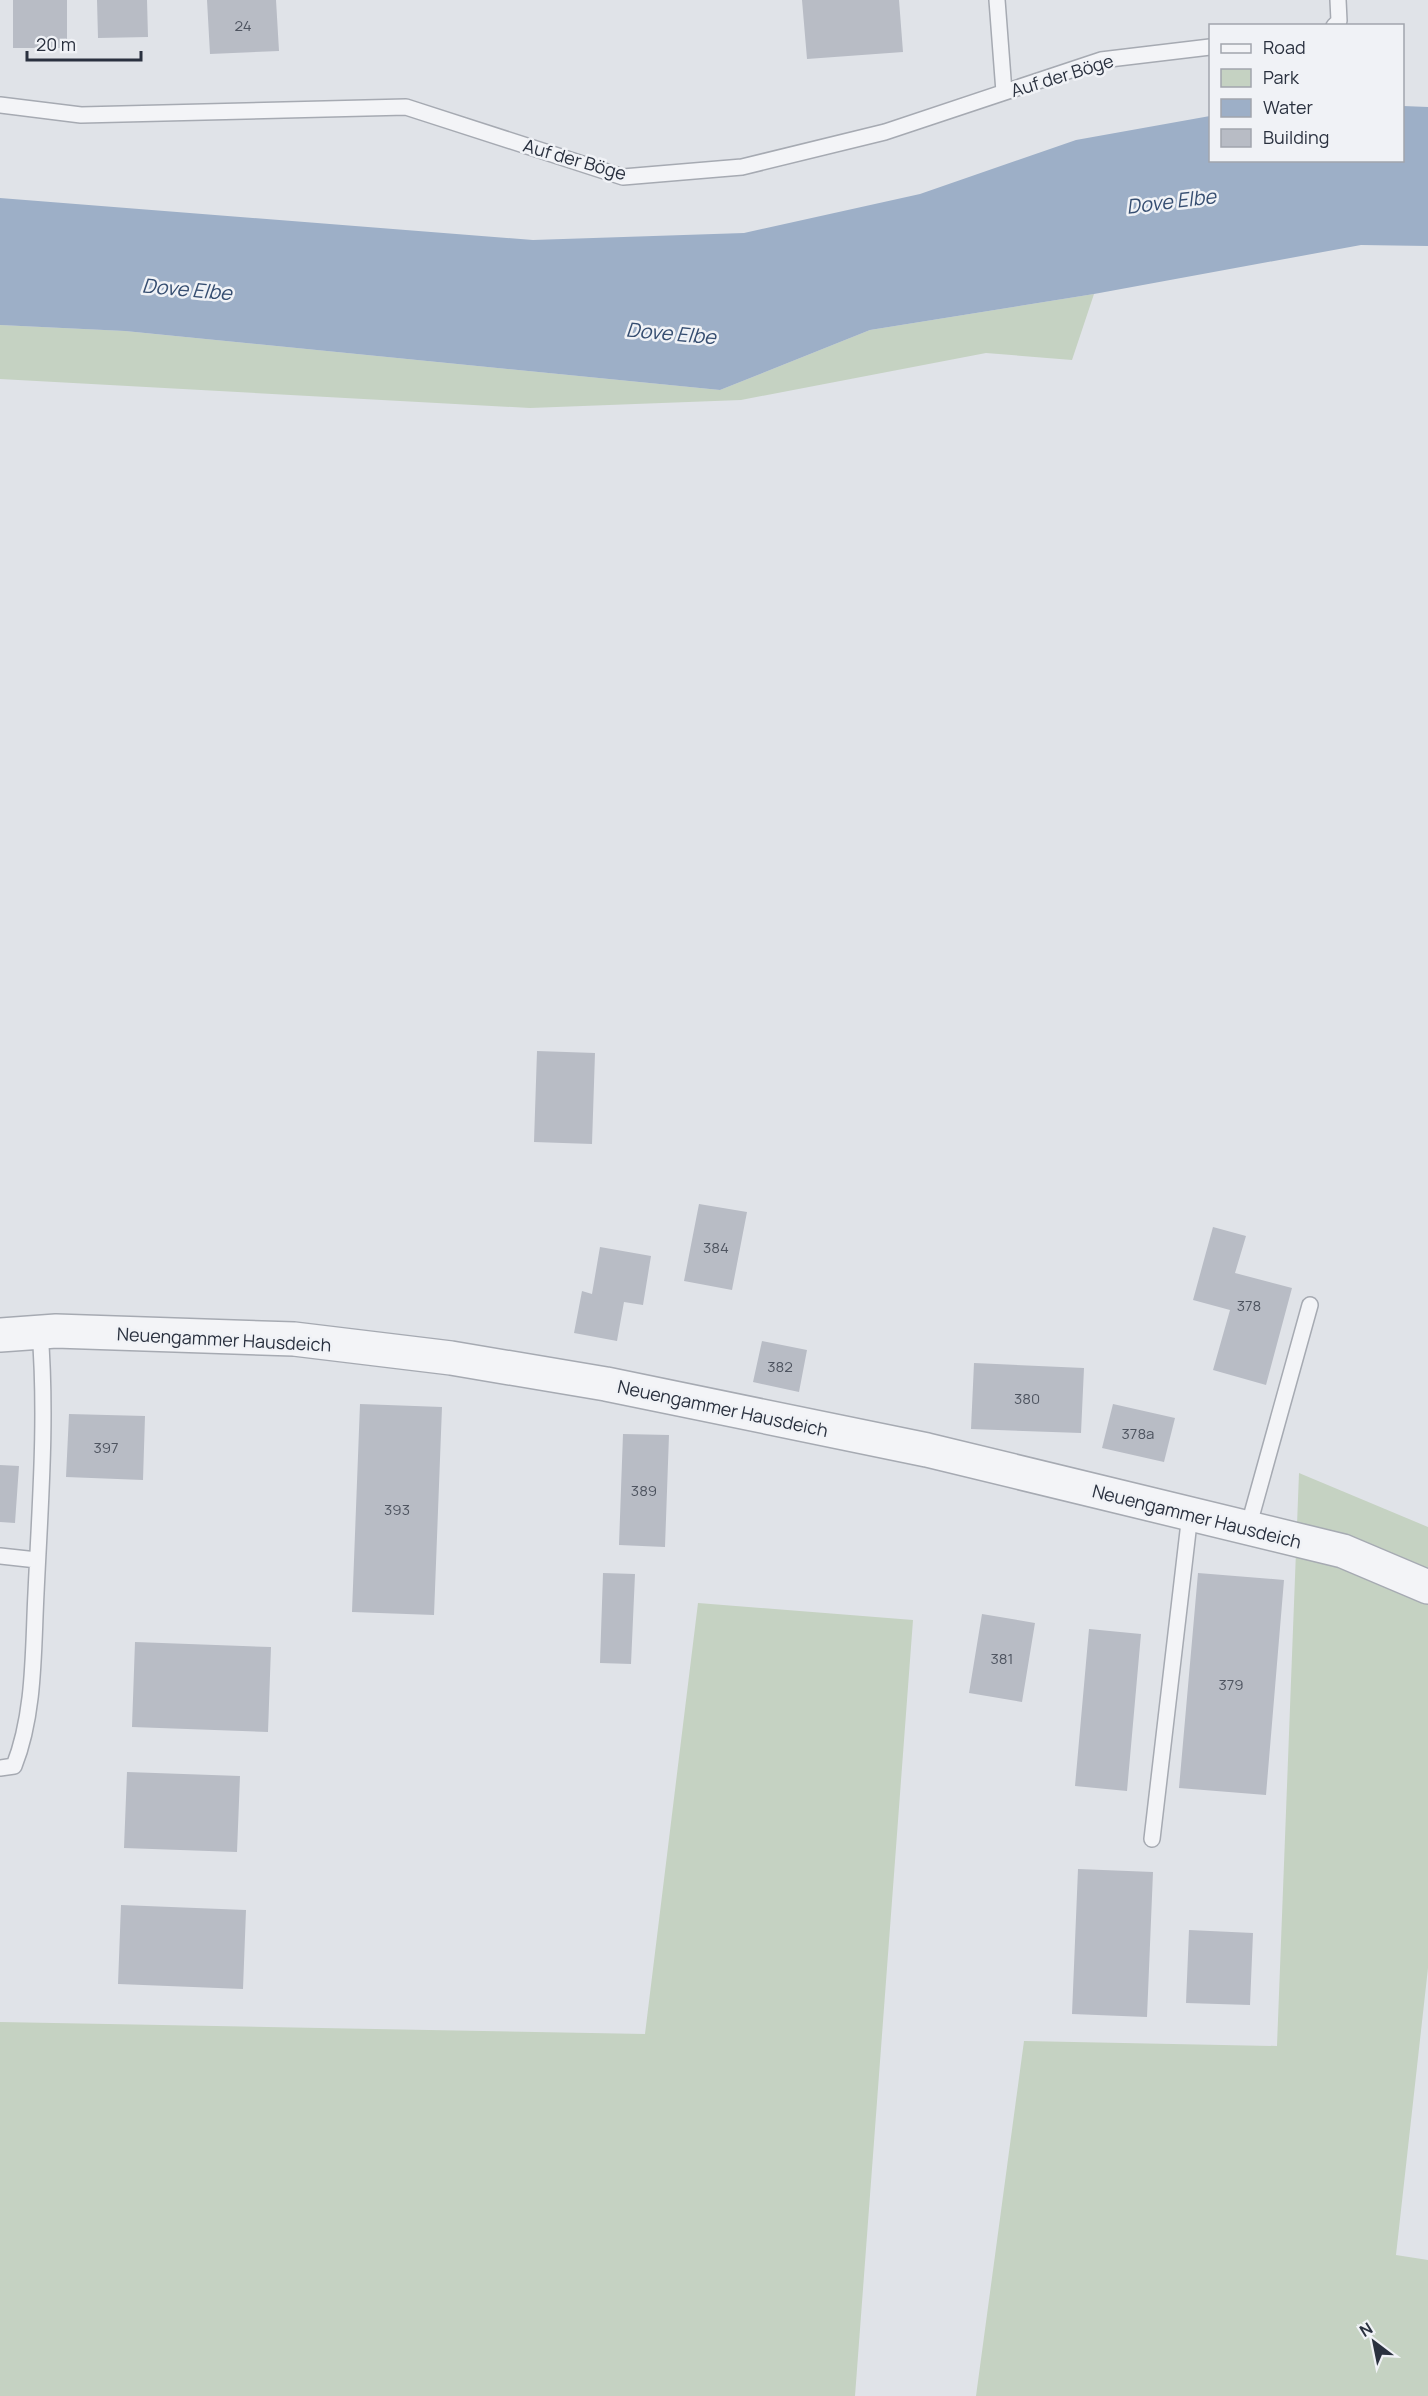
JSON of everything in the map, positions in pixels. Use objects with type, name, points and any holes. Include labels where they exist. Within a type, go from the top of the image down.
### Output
[{"type":"street","name":"Neuengammer Hausdeich","points":[[0,1335],[40,1332],[294,1339],[451,1358],[606,1383],[927,1450],[1343,1551],[1428,1587]]},
{"type":"lane","points":[[997,0],[1004,92]]},
{"type":"lane","points":[[1336,24],[1339,21],[1338,0]]},
{"type":"lane","name":"Auf der Böge","points":[[0,105],[81,115],[406,107],[623,177],[742,167],[885,132],[1101,60],[1209,47]]},
{"type":"lane","points":[[1248,1528],[1310,1305]]},
{"type":"lane","points":[[0,1768],[14,1766],[24,1742],[32,1657],[44,1445],[40,1332]]},
{"type":"lane","points":[[1152,1839],[1190,1514]]},
{"type":"lane","points":[[0,1556],[37,1560]]},
{"type":"green space","points":[[1094,294],[1072,360],[986,353],[741,400],[530,408],[0,379],[0,325],[125,331],[720,390],[870,330]]},
{"type":"green space","points":[[1299,1473],[1428,1527],[1428,1968],[1396,2255],[1428,2260],[1428,2396],[976,2396],[1024,2041],[1277,2046]]},
{"type":"green space","points":[[698,1603],[913,1620],[855,2396],[0,2396],[0,2022],[645,2034]]},
{"type":"water","name":"Dove Elbe","points":[[1404,106],[1428,107],[1428,246],[1361,245],[1094,294],[870,330],[720,390],[125,331],[0,325],[0,198],[533,240],[744,233],[920,194],[1076,140],[1209,116],[1209,162],[1404,162]]},
{"type":"building","points":[[13,0],[67,0],[67,48],[13,48]]},
{"type":"building","points":[[97,0],[147,0],[148,37],[98,38]]},
{"type":"building","points":[[207,0],[276,0],[279,51],[210,54]]},
{"type":"building","points":[[802,0],[899,0],[903,52],[807,59]]},
{"type":"building","points":[[537,1051],[595,1053],[592,1144],[534,1142]]},
{"type":"building","points":[[699,1204],[747,1212],[732,1290],[684,1281]]},
{"type":"building","points":[[1213,1227],[1246,1236],[1235,1273],[1292,1288],[1266,1385],[1213,1370],[1230,1310],[1193,1300]]},
{"type":"building","points":[[600,1247],[651,1256],[643,1305],[624,1302],[617,1341],[574,1333],[582,1291],[592,1294]]},
{"type":"building","points":[[762,1341],[807,1350],[799,1392],[753,1382]]},
{"type":"building","points":[[974,1363],[1084,1368],[1081,1433],[971,1429]]},
{"type":"building","points":[[360,1404],[442,1407],[434,1615],[352,1612]]},
{"type":"building","points":[[1113,1404],[1175,1418],[1164,1462],[1102,1448]]},
{"type":"building","points":[[69,1414],[145,1416],[143,1480],[66,1477]]},
{"type":"building","points":[[623,1434],[669,1435],[665,1547],[619,1545]]},
{"type":"building","points":[[0,1465],[19,1466],[15,1523],[0,1522]]},
{"type":"building","points":[[603,1573],[635,1574],[631,1664],[600,1663]]},
{"type":"building","points":[[1198,1573],[1284,1580],[1266,1795],[1179,1788]]},
{"type":"building","points":[[982,1614],[1035,1623],[1022,1702],[969,1693]]},
{"type":"building","points":[[1089,1629],[1141,1634],[1127,1791],[1075,1786]]},
{"type":"building","points":[[135,1642],[271,1647],[268,1732],[132,1727]]},
{"type":"building","points":[[127,1772],[240,1776],[237,1852],[124,1848]]},
{"type":"building","points":[[1078,1869],[1153,1872],[1147,2017],[1072,2014]]},
{"type":"building","points":[[121,1905],[246,1910],[243,1989],[118,1984]]},
{"type":"building","points":[[1189,1930],[1253,1933],[1250,2005],[1186,2003]]}]
